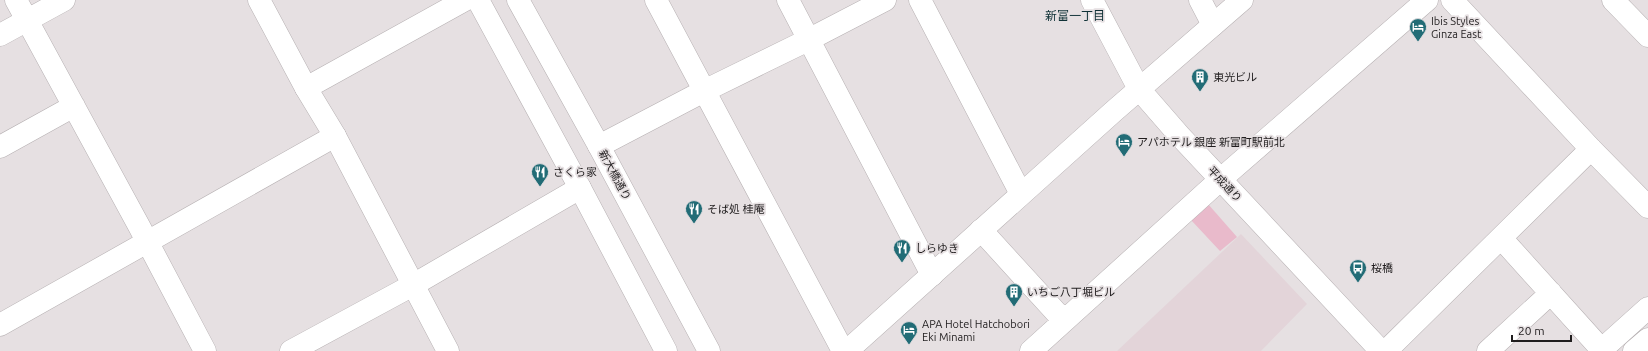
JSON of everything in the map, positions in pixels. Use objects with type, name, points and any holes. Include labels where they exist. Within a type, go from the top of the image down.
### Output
[{"type":"main road","points":[[16,0],[148,242],[205,351]]},
{"type":"main road","points":[[0,35],[64,0]]},
{"type":"main road","points":[[259,0],[306,88],[335,136],[448,351]]},
{"type":"main road","points":[[306,88],[465,0]]},
{"type":"main road","points":[[478,0],[666,351]]},
{"type":"main road","name":"新大橋通り","points":[[518,0],[599,146],[709,351]]},
{"type":"main road","points":[[656,0],[843,351]]},
{"type":"main road","points":[[788,0],[932,275]]},
{"type":"main road","points":[[599,146],[704,91],[885,0]]},
{"type":"main road","points":[[920,0],[1021,194]]},
{"type":"main road","name":"平成通り","points":[[1092,0],[1139,89],[1170,125],[1381,351]]},
{"type":"main road","points":[[1200,0],[1213,25]]},
{"type":"main road","points":[[847,351],[1139,89],[1242,0]]},
{"type":"main road","points":[[1031,351],[1221,179],[1427,0]]},
{"type":"main road","points":[[1452,0],[1591,149],[1648,207]]},
{"type":"main road","points":[[1613,0],[1648,36]]},
{"type":"main road","points":[[0,147],[74,106]]},
{"type":"main road","points":[[0,325],[335,136]]},
{"type":"main road","points":[[1386,351],[1591,149]]},
{"type":"main road","points":[[291,351],[413,285],[580,188]]},
{"type":"main road","points":[[981,230],[1064,321]]},
{"type":"main road","points":[[1501,238],[1601,350],[1648,308]]},
{"type":"main road","points":[[1488,351],[1551,293]]},
{"type":"main road","points":[[1634,351],[1648,339]]},
{"type":"shaded area","points":[[1208,204],[1237,237],[1220,251],[1191,220]]},
{"type":"shaded area","points":[[1241,234],[1307,304],[1261,351],[1117,351]]},
{"type":"place","name":"Ibis Styles Ginza East","points":[[1418,42]]},
{"type":"place","name":"東光ビル","points":[[1200,92]]},
{"type":"place","name":"アパホテル 銀座 新富町駅前北","points":[[1124,157]]},
{"type":"place","name":"さくら家","points":[[540,187]]},
{"type":"place","name":"そば処 桂庵","points":[[694,224]]},
{"type":"place","name":"しらゆき","points":[[902,263]]},
{"type":"place","name":"桜橋","points":[[1358,283]]},
{"type":"place","name":"いちご八丁堀ビル","points":[[1014,307]]},
{"type":"place","name":"APA Hotel Hatchobori Eki Minami","points":[[909,345]]},
{"type":"district","name":"新富一丁目","points":[[1075,15]]}]
